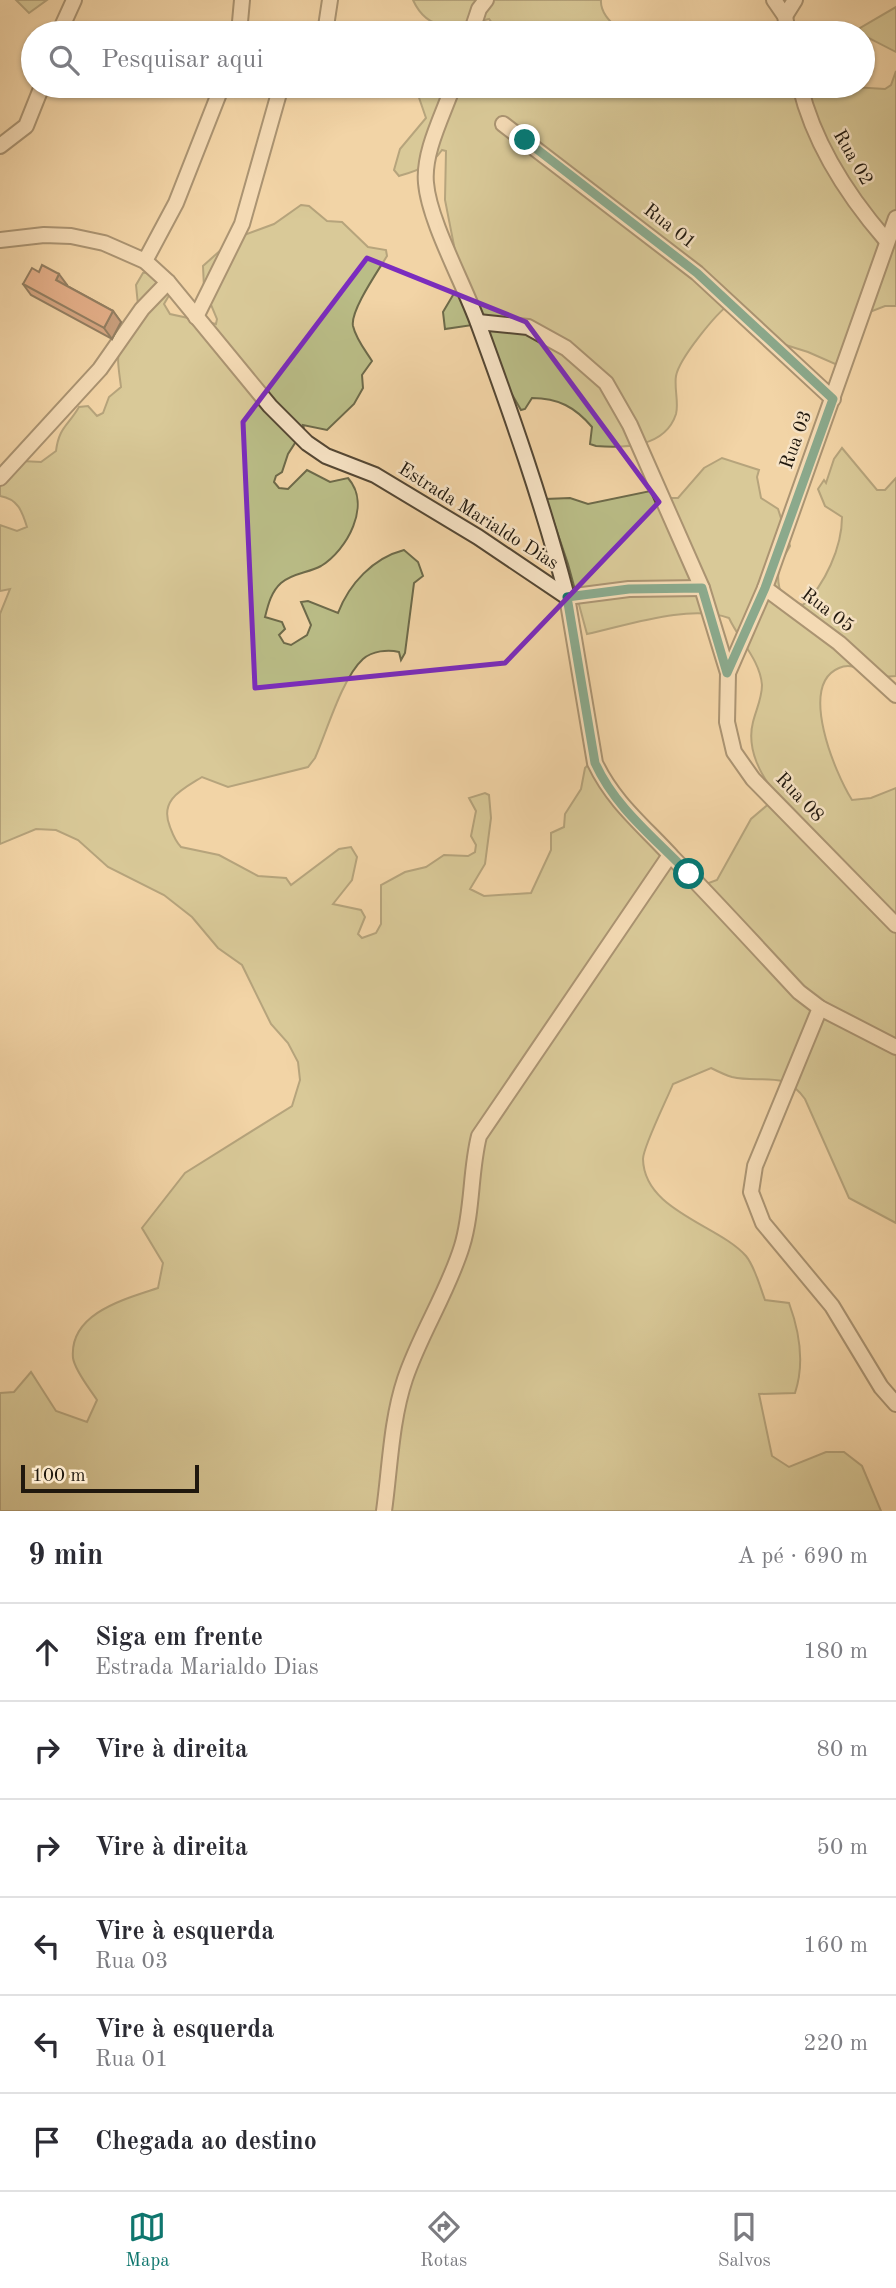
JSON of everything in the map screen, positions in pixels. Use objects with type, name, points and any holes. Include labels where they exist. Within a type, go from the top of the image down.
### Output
[{"type":"street","points":[[64,21],[74,0]]},
{"type":"street","points":[[240,21],[242,0]]},
{"type":"street","points":[[327,21],[330,0]]},
{"type":"street","points":[[475,21],[486,0]]},
{"type":"street","points":[[774,0],[786,21]]},
{"type":"street","points":[[785,16],[795,0]]},
{"type":"street","points":[[0,146],[26,126],[37,98]]},
{"type":"street","points":[[145,261],[176,203],[217,98]]},
{"type":"street","points":[[196,317],[243,224],[278,98]]},
{"type":"street","points":[[449,98],[428,159],[425,182],[431,206],[478,322],[550,531],[567,597],[629,589],[702,588]]},
{"type":"street","name":"Rua 02","points":[[804,98],[819,142],[849,193],[886,240]]},
{"type":"street","name":"Rua 01","points":[[503,124],[697,273],[833,399]]},
{"type":"street","name":"Rua 03","points":[[727,673],[765,588],[896,218]]},
{"type":"street","name":"Estrada Marialdo Dias","points":[[0,240],[44,235],[71,236],[104,243],[145,261],[168,282],[270,406],[307,443],[326,456],[376,475],[478,537],[567,597],[595,763],[606,787],[624,810],[799,992],[820,1008],[896,1046]]},
{"type":"street","points":[[0,478],[100,369],[142,309],[168,282]]},
{"type":"street","points":[[478,322],[528,327],[566,348],[606,383],[630,425],[702,588],[727,673]]},
{"type":"street","name":"Rua 05","points":[[765,588],[839,643],[896,695]]},
{"type":"street","name":"Rua 08","points":[[727,673],[727,722],[734,752],[754,779],[896,925]]},
{"type":"street","points":[[384,1511],[398,1405],[406,1378],[462,1248],[469,1221],[472,1162],[479,1136],[670,855]]},
{"type":"street","points":[[820,1008],[755,1166],[751,1192],[762,1223],[845,1323],[881,1388],[896,1404]]},
{"type":"highlighted area","points":[[367,258],[526,322],[659,502],[505,663],[255,688],[243,422]]},
{"type":"green space","points":[[16,0],[47,0],[29,13]]},
{"type":"green space","points":[[413,0],[601,0],[610,21],[431,21]]},
{"type":"green space","points":[[896,7],[896,52],[875,41],[875,21],[872,21]]},
{"type":"green space","points":[[896,71],[896,306],[885,306],[867,313],[842,367],[773,341],[731,303],[699,337],[679,368],[676,376],[676,414],[663,434],[653,440],[631,446],[596,446],[590,444],[592,427],[565,405],[532,398],[525,409],[521,410],[472,325],[445,329],[443,312],[456,290],[459,271],[445,200],[446,151],[442,150],[428,164],[412,172],[399,176],[394,170],[400,149],[426,118],[419,98],[875,98],[875,88],[885,89],[891,85]]},
{"type":"green space","points":[[301,205],[309,206],[327,221],[342,222],[368,247],[386,250],[387,256],[353,319],[356,335],[372,361],[362,375],[363,388],[354,404],[327,430],[303,425],[304,429],[274,482],[279,488],[288,489],[307,470],[330,482],[348,478],[358,501],[353,526],[331,559],[281,583],[272,595],[265,617],[282,622],[285,629],[279,635],[284,643],[291,645],[307,635],[311,625],[301,602],[308,601],[338,613],[356,582],[382,559],[404,550],[418,562],[423,576],[414,583],[405,653],[401,660],[399,652],[380,651],[367,656],[355,668],[342,692],[315,758],[308,767],[228,787],[202,777],[174,797],[167,810],[167,818],[181,847],[219,855],[258,876],[286,878],[291,885],[339,849],[351,847],[357,857],[352,880],[333,904],[361,910],[365,917],[358,934],[362,938],[376,933],[381,924],[381,885],[405,872],[426,867],[444,855],[468,856],[475,852],[476,845],[471,836],[476,811],[469,798],[485,793],[489,795],[491,818],[485,864],[470,889],[484,896],[531,893],[551,850],[551,833],[564,827],[565,814],[581,789],[588,765],[706,884],[717,880],[751,819],[778,796],[766,780],[753,752],[751,732],[762,690],[760,676],[729,618],[696,613],[678,615],[587,634],[568,564],[546,499],[570,498],[588,504],[660,489],[669,498],[678,498],[704,468],[722,458],[759,470],[757,477],[761,498],[778,509],[790,546],[779,572],[780,591],[783,599],[803,605],[825,576],[839,541],[842,517],[825,506],[818,489],[824,480],[826,483],[834,459],[842,448],[877,490],[885,490],[896,478],[896,676],[877,677],[853,667],[839,668],[827,677],[821,692],[821,710],[830,751],[852,800],[871,798],[896,788],[896,914],[892,913],[896,918],[896,1223],[849,1198],[805,1099],[789,1084],[781,1081],[732,1077],[711,1068],[673,1084],[643,1159],[647,1177],[656,1192],[669,1204],[734,1245],[746,1256],[755,1271],[765,1300],[789,1303],[800,1348],[800,1370],[795,1393],[759,1394],[772,1456],[789,1467],[826,1452],[844,1452],[862,1466],[881,1511],[0,1511],[0,1393],[14,1392],[31,1372],[56,1411],[87,1422],[97,1400],[74,1363],[74,1343],[89,1319],[102,1310],[158,1288],[163,1263],[142,1228],[185,1173],[292,1106],[300,1080],[298,1062],[288,1043],[271,1024],[242,965],[218,948],[192,917],[164,895],[108,867],[78,840],[56,830],[36,829],[0,844],[0,614],[10,589],[0,591],[0,525],[17,531],[27,527],[18,507],[11,500],[0,496],[0,481],[21,461],[41,462],[56,451],[62,432],[79,407],[88,406],[97,416],[103,413],[109,397],[121,387],[119,352],[125,339],[140,325],[136,285],[143,273],[159,271],[174,278],[174,287],[164,304],[170,314],[216,324],[217,319],[204,288],[203,266],[233,239],[274,224]]},
{"type":"building","points":[[42,265],[59,274],[56,280],[113,311],[104,328],[23,284],[32,268],[39,272]]},
{"type":"route","points":[[525,140],[697,273],[833,399],[765,588],[727,673],[702,588],[629,589],[567,597],[595,763],[606,787],[624,810],[689,874]]}]
